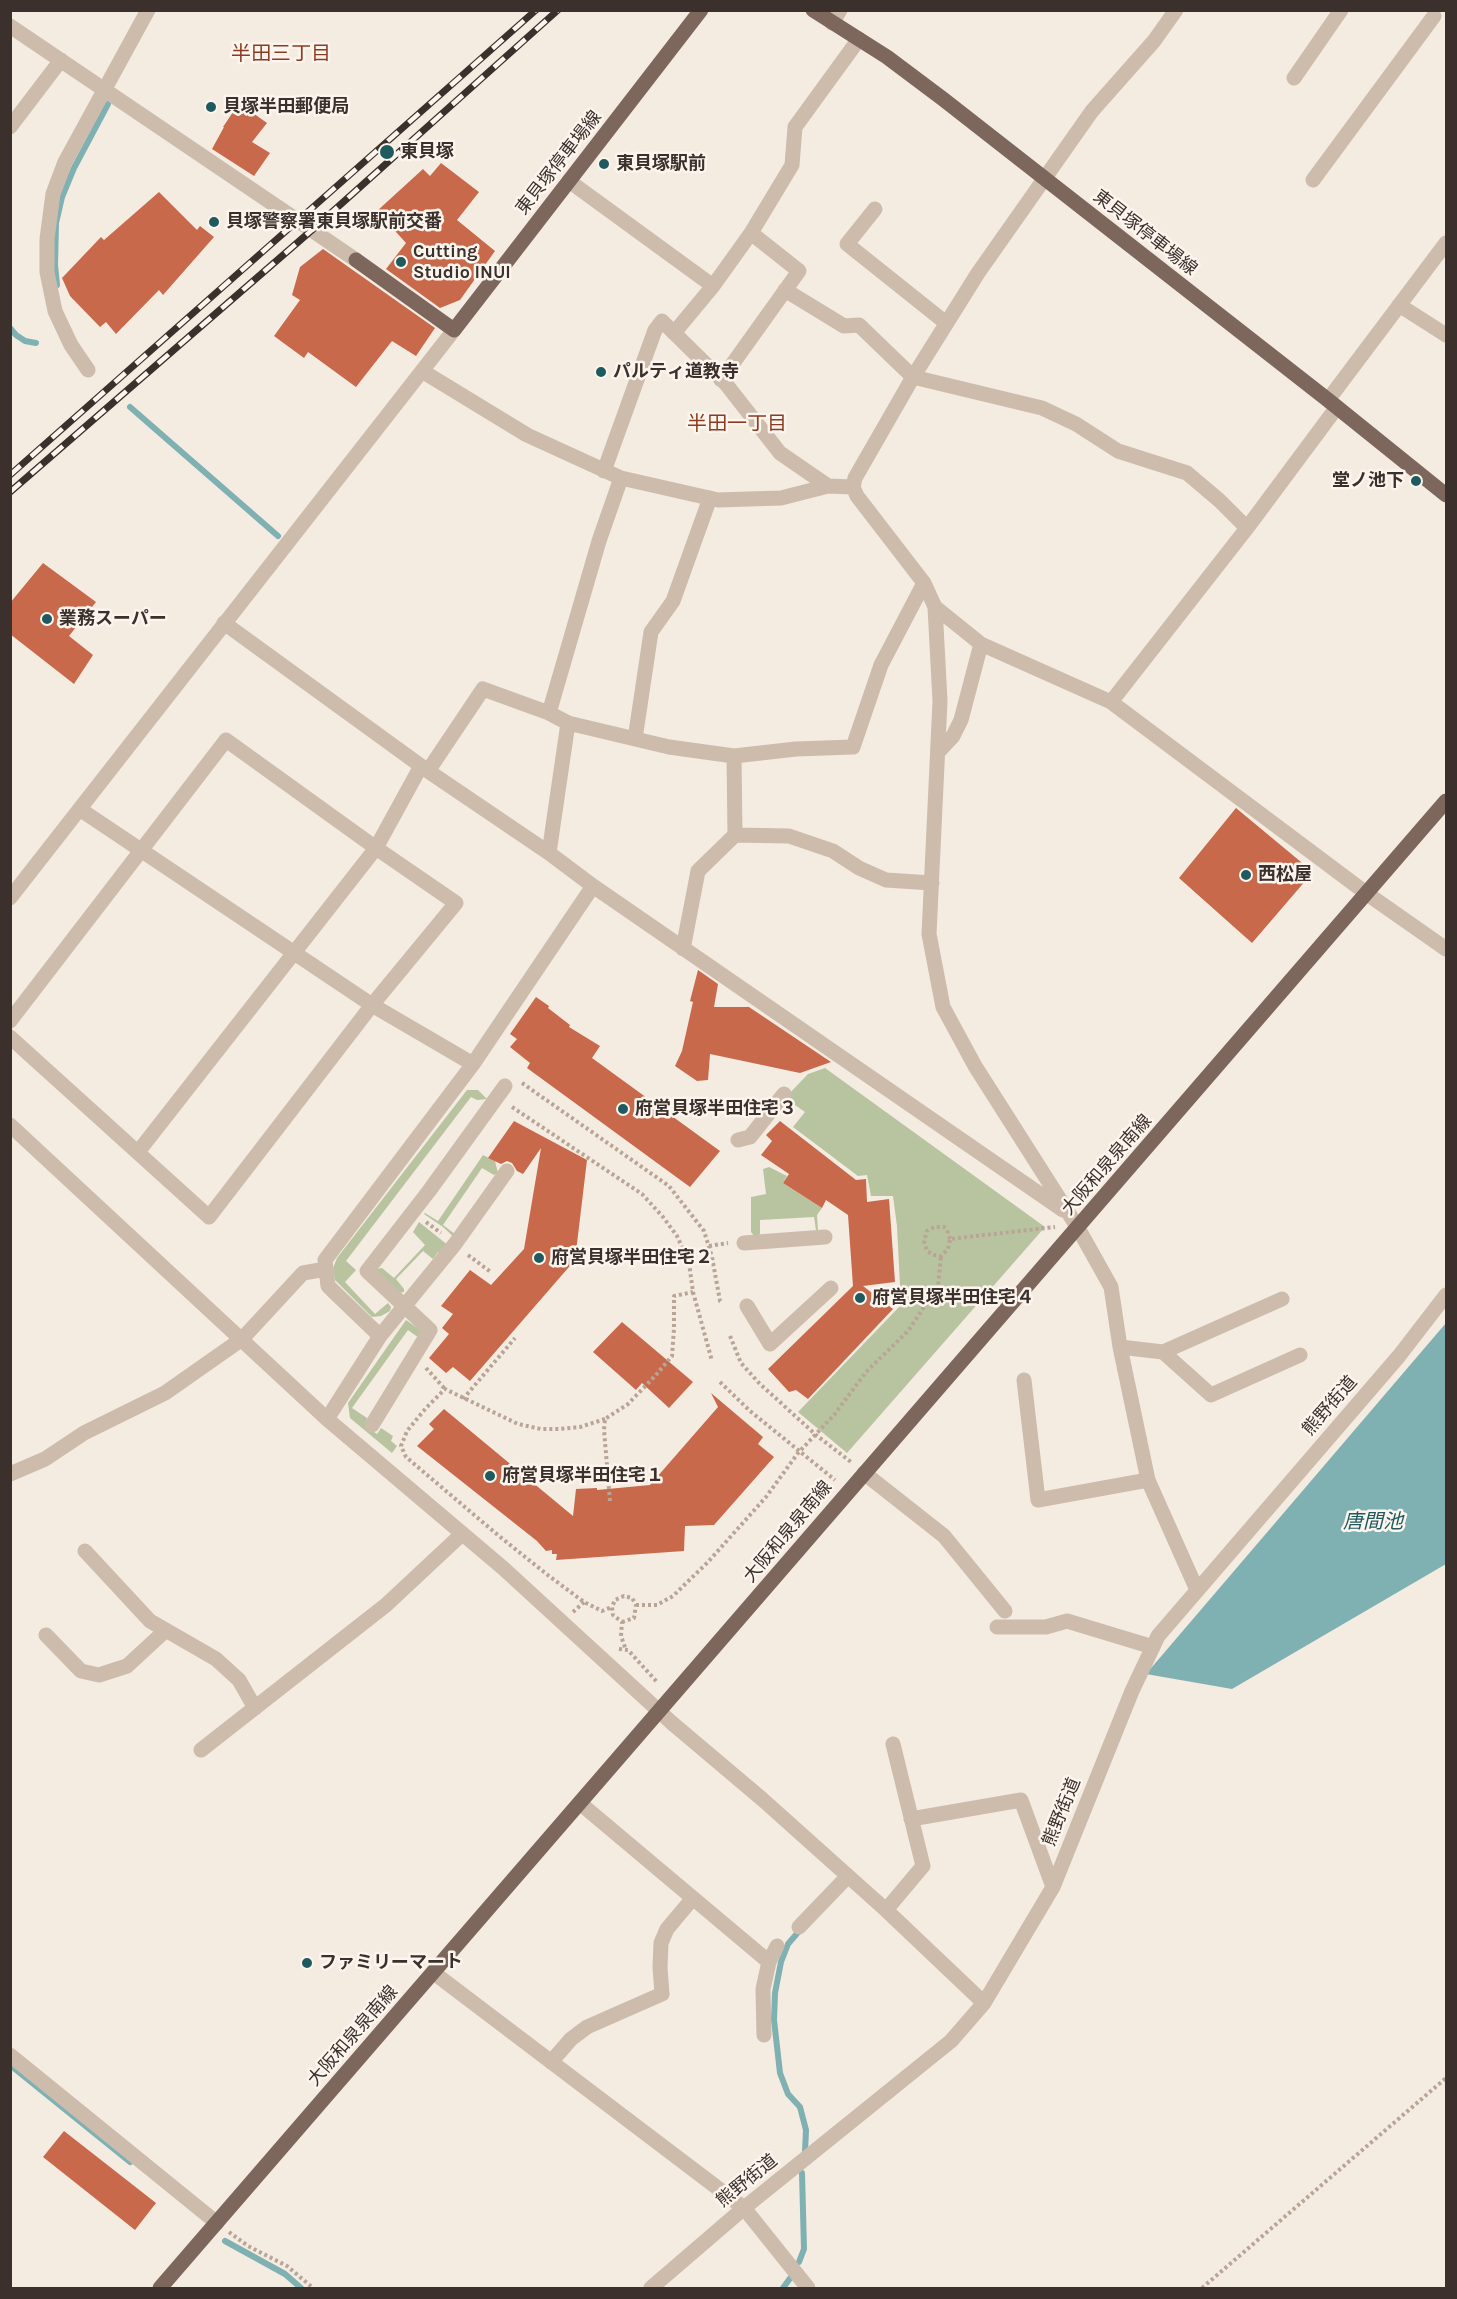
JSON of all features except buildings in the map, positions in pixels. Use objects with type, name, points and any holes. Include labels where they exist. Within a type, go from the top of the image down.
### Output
[{"type":"main road","name":"東貝塚停車場線","points":[[454,330],[701,10]]},
{"type":"main road","name":"東貝塚停車場線","points":[[813,10],[836,17],[860,39],[943,99],[1446,495]]},
{"type":"main road","points":[[356,260],[454,330]]},
{"type":"main road","name":"大阪和泉泉南線","points":[[160,2289],[1446,801]]},
{"type":"street","points":[[88,370],[71,345],[56,311],[47,272],[47,239],[53,194],[65,162],[148,10]]},
{"type":"street","points":[[1176,10],[1154,41],[1092,111],[978,273],[913,377],[855,478],[853,487],[857,496],[924,583],[935,607],[940,701],[929,934],[944,1007],[975,1066],[1078,1228],[1111,1287],[1120,1347],[1148,1480],[1197,1590]]},
{"type":"street","points":[[1294,78],[1341,10]]},
{"type":"street","points":[[1313,180],[1436,17]]},
{"type":"street","points":[[10,26],[356,260]]},
{"type":"street","points":[[674,333],[751,233],[792,165],[795,127],[860,39]]},
{"type":"street","points":[[10,128],[61,60]]},
{"type":"street","points":[[569,181],[712,286]]},
{"type":"street","points":[[875,208],[848,244],[946,323]]},
{"type":"street","points":[[721,380],[799,271],[751,233]]},
{"type":"street","points":[[1112,702],[1247,528],[1400,305],[1446,243]]},
{"type":"street","points":[[785,290],[844,326],[860,325],[913,377],[1042,408],[1076,424],[1119,450],[1187,473],[1247,528]]},
{"type":"street","points":[[1400,305],[1446,335]]},
{"type":"street","points":[[604,471],[655,330],[663,321],[721,380],[780,453],[828,486]]},
{"type":"street","points":[[10,898],[454,330]]},
{"type":"street","points":[[422,371],[527,435],[621,478],[718,500],[781,498],[828,486],[853,487]]},
{"type":"street","points":[[549,713],[599,541],[621,478]]},
{"type":"street","points":[[635,739],[651,632],[673,601],[710,498]]},
{"type":"street","points":[[138,1152],[376,848],[425,768],[483,689],[549,713],[568,723],[669,747],[734,756],[796,749],[853,747],[881,665],[924,583]]},
{"type":"street","points":[[935,607],[981,644],[1112,702],[1366,893],[1446,949]]},
{"type":"street","points":[[224,622],[593,886],[1068,1214]]},
{"type":"street","points":[[938,752],[953,736],[961,720],[981,644]]},
{"type":"street","points":[[549,853],[568,723]]},
{"type":"street","points":[[10,1021],[226,740],[456,903],[372,1005],[209,1217],[10,1037]]},
{"type":"street","points":[[683,949],[699,871],[735,835],[734,756]]},
{"type":"street","points":[[81,810],[372,1005],[472,1064]]},
{"type":"street","points":[[735,835],[789,836],[833,851],[859,868],[886,880],[932,883]]},
{"type":"street","points":[[380,1336],[328,1286],[325,1260],[472,1064],[593,886]]},
{"type":"street","points":[[372,1425],[430,1330],[367,1271],[501,1092]]},
{"type":"street","points":[[738,1140],[750,1137],[784,1094]]},
{"type":"street","points":[[10,1125],[327,1419],[462,1534],[660,1712],[848,1876],[984,2003]]},
{"type":"street","points":[[327,1419],[380,1336],[455,1244],[507,1171]]},
{"type":"street","points":[[744,1243],[825,1237]]},
{"type":"street","points":[[10,1474],[45,1459],[84,1433],[165,1393],[242,1339],[303,1273],[326,1269]]},
{"type":"street","points":[[747,1306],[770,1344],[831,1288]]},
{"type":"street","name":"熊野街道","points":[[651,2289],[744,2208],[951,2041],[984,2003],[1053,1887],[1132,1691],[1158,1636],[1399,1356],[1446,1295]]},
{"type":"street","points":[[1120,1347],[1163,1352],[1282,1299]]},
{"type":"street","points":[[1163,1352],[1211,1395],[1300,1354]]},
{"type":"street","points":[[1024,1380],[1038,1500],[1148,1480]]},
{"type":"street","points":[[864,1473],[944,1536],[1005,1611]]},
{"type":"street","points":[[201,1750],[386,1605],[462,1534]]},
{"type":"street","points":[[85,1551],[150,1621],[216,1659],[239,1680],[255,1708]]},
{"type":"street","points":[[997,1627],[1046,1627],[1067,1621],[1153,1647]]},
{"type":"street","points":[[46,1635],[81,1671],[99,1675],[128,1666],[166,1630]]},
{"type":"street","points":[[886,1910],[923,1866],[893,1744]]},
{"type":"street","points":[[911,1819],[1021,1800],[1053,1887]]},
{"type":"street","points":[[581,1803],[769,1962]]},
{"type":"street","points":[[800,1927],[848,1876]]},
{"type":"street","points":[[551,2062],[571,2039],[587,2027],[662,1994],[661,1943],[667,1929],[693,1898]]},
{"type":"street","points":[[764,2035],[763,1989],[769,1962],[777,1946]]},
{"type":"street","points":[[434,1973],[744,2208],[808,2289]]},
{"type":"street","points":[[10,2055],[217,2223]]},
{"type":"path","points":[[520,1082],[669,1186],[704,1231],[712,1257],[720,1301],[723,1303]]},
{"type":"path","points":[[501,1092],[642,1194],[677,1236],[689,1263],[693,1292],[712,1360]]},
{"type":"path","points":[[636,1605],[657,1605],[673,1596],[708,1562],[766,1497],[800,1451],[834,1415],[866,1372],[908,1331],[938,1286],[941,1256],[948,1249],[949,1233],[944,1227],[934,1227],[927,1230],[924,1241],[927,1251],[941,1256]]},
{"type":"path","points":[[950,1239],[1056,1227]]},
{"type":"path","points":[[414,1356],[445,1389],[518,1424],[541,1429],[580,1427],[605,1419],[628,1404],[672,1356],[675,1296],[693,1292]]},
{"type":"path","points":[[729,1336],[741,1363],[759,1383],[816,1435],[851,1462]]},
{"type":"path","points":[[463,1399],[515,1338]]},
{"type":"path","points":[[720,1382],[750,1411],[836,1481]]},
{"type":"path","points":[[445,1389],[426,1407],[403,1437],[400,1446],[406,1457],[499,1536],[584,1602],[602,1611],[612,1607]]},
{"type":"path","points":[[605,1419],[610,1501]]},
{"type":"path","points":[[624,1596],[632,1598],[636,1605],[634,1618],[622,1622],[613,1615],[612,1607],[615,1600],[624,1596]]},
{"type":"path","points":[[622,1622],[621,1636],[627,1650]]},
{"type":"path","points":[[1202,2289],[1446,2078]]},
{"type":"path","points":[[217,2223],[248,2246],[287,2266],[313,2289]]},
{"type":"green space","points":[[825,1068],[1045,1227],[847,1453],[798,1412],[901,1305],[897,1226],[893,1196],[871,1196],[867,1175],[858,1176],[793,1127],[805,1112],[785,1098],[808,1074]]},
{"type":"green space","points":[[467,1090],[478,1090],[487,1099],[477,1100],[471,1097],[346,1261],[356,1270],[345,1282],[375,1314],[388,1303],[391,1307],[390,1311],[381,1316],[372,1317],[335,1280],[333,1268],[337,1258]]},
{"type":"green space","points":[[483,1155],[495,1161],[498,1173],[494,1175],[482,1168],[443,1225],[455,1234],[456,1239],[424,1214],[438,1221]]},
{"type":"green space","points":[[769,1167],[787,1176],[783,1183],[822,1208],[817,1215],[818,1231],[814,1217],[760,1220],[760,1234],[755,1237],[751,1232],[751,1197],[766,1194],[763,1169]]},
{"type":"green space","points":[[419,1222],[449,1246],[442,1254],[438,1252],[433,1259],[423,1251],[396,1279],[404,1289],[404,1292],[398,1293],[376,1274],[377,1269],[382,1268],[394,1278],[425,1245],[413,1232]]},
{"type":"green space","points":[[406,1320],[423,1332],[419,1338],[408,1330],[352,1408],[367,1418],[365,1426],[377,1434],[381,1428],[393,1436],[391,1441],[397,1446],[392,1453],[350,1418],[348,1403]]},
{"type":"water","name":"唐間池","points":[[1446,1323],[1446,1564],[1232,1689],[1146,1674]]},
{"type":"waterway","points":[[57,285],[56,223],[62,197],[74,168],[108,104]]},
{"type":"waterway","points":[[10,328],[25,341],[36,343]]},
{"type":"waterway","points":[[130,407],[278,536]]},
{"type":"waterway","points":[[800,1930],[788,1944],[781,1962],[775,1993],[774,2020],[780,2073],[788,2094],[800,2107],[806,2130],[805,2152]]},
{"type":"waterway","points":[[10,2065],[130,2162]]},
{"type":"waterway","points":[[799,2262],[804,2249],[802,2173]]},
{"type":"waterway","points":[[225,2241],[285,2274],[301,2288]]},
{"type":"waterway","points":[[783,2288],[791,2277]]},
{"type":"railway","points":[[10,475],[536,10]]},
{"type":"railway","points":[[10,492],[312,230],[558,10]]},
{"type":"place","name":"貝塚半田郵便局","points":[[211,107]]},
{"type":"place","name":"東貝塚","points":[[387,152]]},
{"type":"place","name":"東貝塚駅前","points":[[604,164]]},
{"type":"place","name":"貝塚警察署東貝塚駅前交番","points":[[214,222]]},
{"type":"place","name":"Cutting Studio INUI","points":[[401,262]]},
{"type":"place","name":"パルティ道教寺","points":[[601,372]]},
{"type":"place","name":"堂ノ池下","points":[[1416,481]]},
{"type":"place","name":"業務スーパー","points":[[47,619]]},
{"type":"place","name":"西松屋","points":[[1246,875]]},
{"type":"place","name":"府営貝塚半田住宅３","points":[[623,1109]]},
{"type":"place","name":"府営貝塚半田住宅２","points":[[539,1258]]},
{"type":"place","name":"府営貝塚半田住宅４","points":[[860,1298]]},
{"type":"place","name":"府営貝塚半田住宅１","points":[[490,1476]]},
{"type":"place","name":"ファミリーマート","points":[[307,1963]]},
{"type":"district","name":"半田三丁目","points":[[281,54]]},
{"type":"district","name":"半田一丁目","points":[[737,424]]}]
